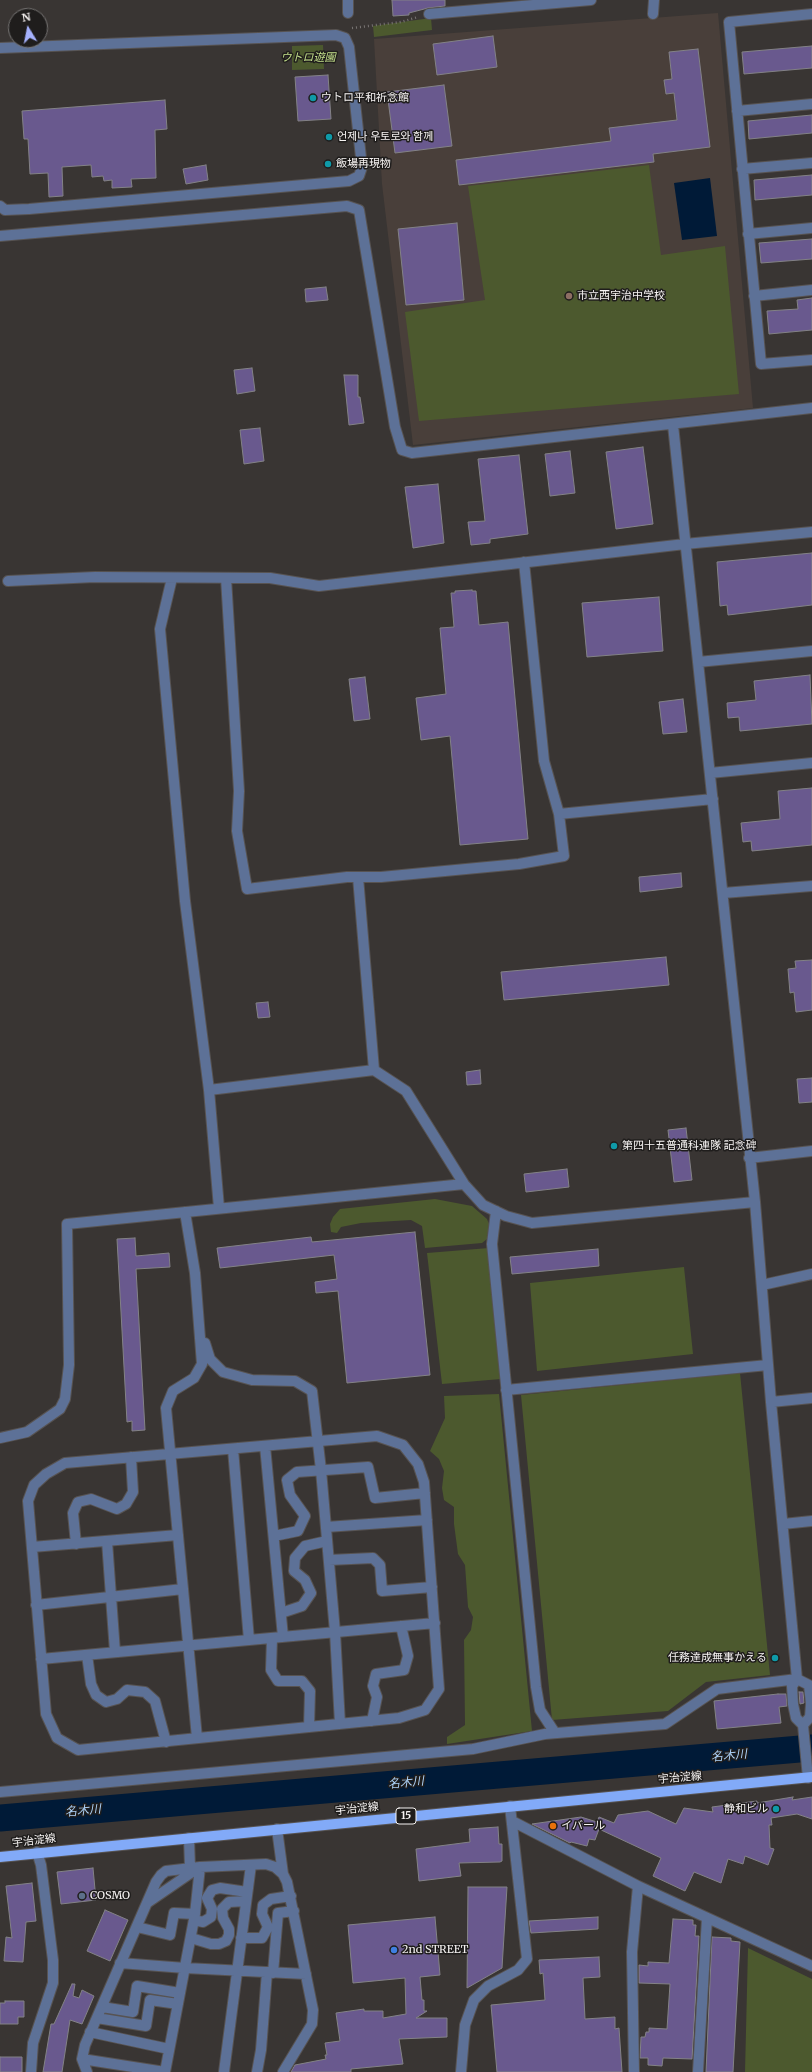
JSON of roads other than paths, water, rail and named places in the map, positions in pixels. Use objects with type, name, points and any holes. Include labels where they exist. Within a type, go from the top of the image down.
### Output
[{"type":"main road","name":"宇治淀線","points":[[0,1857],[37,1852],[810,1778]]},
{"type":"street","points":[[348,0],[348,13]]},
{"type":"street","points":[[430,14],[591,0]]},
{"type":"street","points":[[653,14],[654,0]]},
{"type":"street","points":[[812,14],[729,22],[761,364],[812,360]]},
{"type":"street","points":[[0,48],[336,35],[345,38],[349,47],[362,167],[359,176],[348,181],[28,209],[5,210],[0,206]]},
{"type":"street","points":[[737,111],[812,104]]},
{"type":"street","points":[[742,169],[812,163]]},
{"type":"street","points":[[0,236],[339,207],[359,210],[395,427],[402,450],[412,453],[673,425],[812,408]]},
{"type":"street","points":[[748,234],[812,228]]},
{"type":"street","points":[[754,296],[812,290]]},
{"type":"street","points":[[673,425],[723,893],[749,1158],[755,1202],[771,1402],[797,1679],[792,1686],[793,1704],[796,1718],[803,1725],[806,1757],[810,1778]]},
{"type":"street","points":[[8,581],[95,577],[270,578],[319,586],[685,544],[812,532]]},
{"type":"street","points":[[226,578],[239,791],[237,831],[247,889],[346,877],[381,877],[519,864],[564,856],[559,814],[544,761],[524,562]]},
{"type":"street","points":[[172,578],[160,629],[185,901],[209,1090],[219,1208]]},
{"type":"street","points":[[698,662],[812,651]]},
{"type":"street","points":[[710,773],[812,763]]},
{"type":"street","points":[[559,814],[713,799]]},
{"type":"street","points":[[358,877],[374,1070]]},
{"type":"street","points":[[723,893],[812,886]]},
{"type":"street","points":[[209,1090],[374,1070],[406,1091],[464,1184],[483,1205],[532,1223],[755,1202]]},
{"type":"street","points":[[749,1158],[812,1151]]},
{"type":"street","points":[[0,1438],[27,1432],[60,1409],[66,1399],[68,1365],[67,1224],[464,1184]]},
{"type":"street","points":[[496,1211],[492,1244],[536,1687],[540,1710],[555,1733]]},
{"type":"street","points":[[185,1212],[205,1344],[210,1359],[223,1372],[252,1380],[295,1381],[312,1391],[319,1441],[335,1632],[340,1724]]},
{"type":"street","points":[[195,1273],[202,1364],[194,1378],[173,1391],[166,1408],[197,1738]]},
{"type":"street","points":[[762,1285],[812,1274]]},
{"type":"street","points":[[506,1390],[768,1365]]},
{"type":"street","points":[[771,1402],[812,1398]]},
{"type":"street","points":[[377,1436],[403,1445],[418,1464],[424,1482],[439,1689],[425,1710],[399,1718],[78,1750],[57,1738],[46,1714],[36,1605],[28,1501],[34,1485],[46,1474],[65,1463],[265,1446],[377,1436]]},
{"type":"street","points":[[265,1446],[283,1637]]},
{"type":"street","points":[[233,1449],[250,1640]]},
{"type":"street","points":[[76,1544],[72,1513],[78,1502],[91,1499],[117,1509],[126,1504],[133,1492],[131,1457]]},
{"type":"street","points":[[274,1536],[298,1531],[305,1516],[290,1495],[287,1480],[297,1472],[368,1467],[374,1498],[425,1493]]},
{"type":"street","points":[[326,1527],[427,1520]]},
{"type":"street","points":[[783,1524],[812,1521]]},
{"type":"street","points":[[32,1548],[178,1535]]},
{"type":"street","points":[[107,1541],[113,1597],[115,1652]]},
{"type":"street","points":[[281,1613],[302,1606],[311,1593],[305,1580],[294,1570],[295,1558],[305,1546],[327,1541]]},
{"type":"street","points":[[329,1560],[373,1558],[380,1565],[382,1591],[432,1587]]},
{"type":"street","points":[[36,1605],[183,1589]]},
{"type":"street","points":[[41,1659],[434,1623]]},
{"type":"street","points":[[372,1721],[377,1697],[373,1686],[376,1674],[404,1670],[408,1656],[401,1626]]},
{"type":"street","points":[[272,1638],[271,1670],[278,1681],[302,1681],[310,1691],[309,1727]]},
{"type":"street","points":[[88,1655],[91,1684],[96,1695],[106,1702],[116,1699],[127,1690],[145,1692],[155,1701],[166,1742]]},
{"type":"street","points":[[0,1792],[473,1749],[555,1733],[665,1724],[717,1688],[797,1679],[809,1685],[812,1704],[810,1717],[803,1725]]},
{"type":"street","points":[[461,2072],[466,2024],[474,2000],[488,1986],[518,1970],[527,1959],[510,1806]]},
{"type":"street","points":[[512,1822],[638,1886],[812,1966]]},
{"type":"street","points":[[277,1829],[283,1874],[291,1896],[313,2010],[312,2024],[283,2072]]},
{"type":"street","points":[[82,2059],[165,2072],[186,1968],[194,1917],[195,1867],[189,1838]]},
{"type":"street","points":[[32,2072],[33,2044],[53,1983],[53,1960],[41,1865],[37,1852]]},
{"type":"street","points":[[87,2072],[82,2059],[85,2045],[120,1963],[161,1875],[166,1871],[195,1867],[266,1864],[283,1874]]},
{"type":"street","points":[[224,2072],[251,1865]]},
{"type":"street","points":[[147,1903],[195,1867]]},
{"type":"street","points":[[634,2072],[632,1952],[638,1886]]},
{"type":"street","points":[[137,1927],[170,1935],[174,1913],[194,1917],[203,1922],[210,1916],[212,1908],[207,1898],[212,1890],[220,1888],[247,1897]]},
{"type":"street","points":[[241,1938],[262,1938],[268,1927],[262,1914],[263,1905],[271,1899],[291,1896]]},
{"type":"street","points":[[191,1938],[210,1944],[219,1944],[226,1941],[229,1935],[229,1929],[223,1918],[222,1909],[229,1902],[247,1897]]},
{"type":"street","points":[[257,2072],[278,1913],[294,1911]]},
{"type":"street","points":[[698,2072],[707,1918]]},
{"type":"street","points":[[120,1963],[306,1974]]},
{"type":"street","points":[[102,2007],[133,2012],[137,1986],[180,1994]]},
{"type":"street","points":[[97,2018],[146,2026],[150,2000],[178,2004]]},
{"type":"street","points":[[90,2032],[169,2049]]},
{"type":"water","points":[[710,178],[717,236],[682,240],[674,183]]},
{"type":"waterway","name":"名木川","points":[[0,1818],[812,1748]]},
{"type":"place","name":"ウトロ平和祈念館","points":[[313,98]]},
{"type":"place","name":"언제나 우토로와 함께","points":[[329,137]]},
{"type":"place","name":"飯場再現物","points":[[328,164]]},
{"type":"place","name":"市立西宇治中学校","points":[[569,296]]},
{"type":"place","name":"第四十五普通科連隊 記念碑","points":[[614,1146]]},
{"type":"place","name":"任務達成無事かえる","points":[[775,1658]]},
{"type":"place","name":"静和ビル","points":[[776,1809]]},
{"type":"place","name":"イバール","points":[[553,1826]]},
{"type":"place","name":"COSMO","points":[[82,1896]]},
{"type":"place","name":"2nd STREET","points":[[394,1950]]},
{"type":"park label","name":"ウトロ遊園","points":[[308,58]]}]
